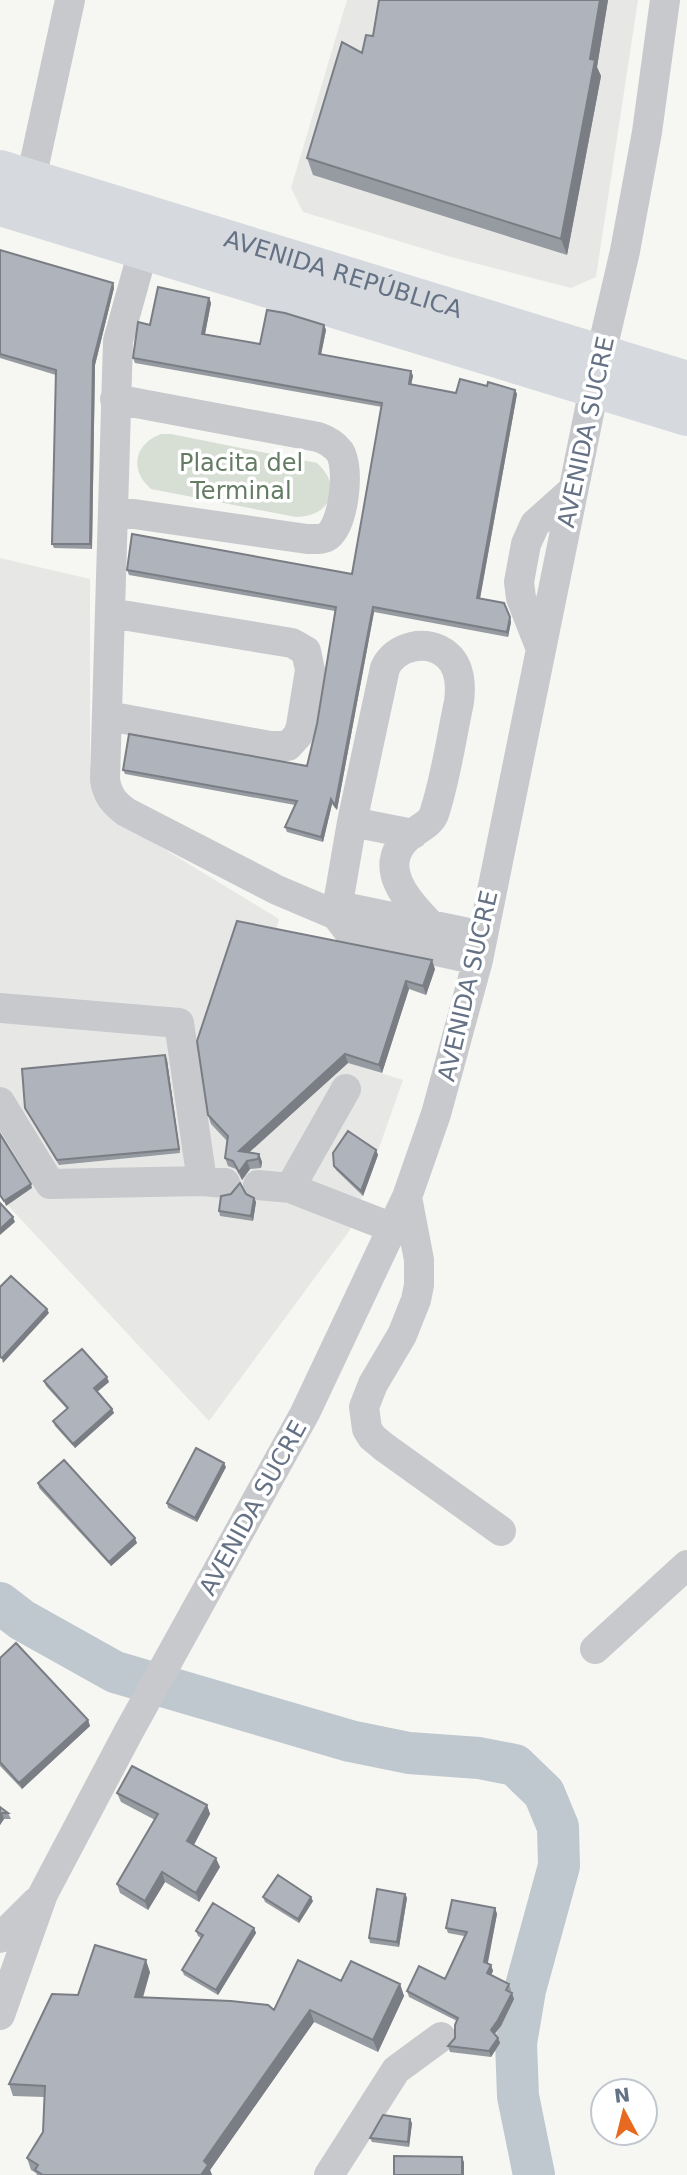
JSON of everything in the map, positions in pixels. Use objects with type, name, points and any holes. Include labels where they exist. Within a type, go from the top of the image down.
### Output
[{"type":"main road","name":"AVENIDA REPÚBLICA","points":[[15,174],[598,372],[687,417]]},
{"type":"main road","name":"AVENIDA REPÚBLICA","points":[[2,217],[143,251],[598,372],[687,380]]},
{"type":"street","points":[[15,174],[70,0]]},
{"type":"street","name":"AVENIDA SUCRE","points":[[0,2015],[43,1894],[128,1733],[305,1413],[407,1197],[450,1071],[481,948],[573,490],[625,251],[647,132],[665,0]]},
{"type":"street","points":[[143,251],[118,341],[106,780],[109,793],[117,805],[277,890],[336,915],[349,932],[481,948]]},
{"type":"street","points":[[113,511],[321,539],[328,536],[334,528],[340,513],[345,475],[339,451],[328,441],[318,437],[115,399]]},
{"type":"street","points":[[108,716],[270,746],[288,746],[298,735],[301,726],[310,670],[306,651],[292,643],[110,613]]},
{"type":"street","points":[[336,915],[352,822],[385,668],[389,660],[402,650],[425,646],[448,656],[457,673],[460,694],[434,817],[400,846],[394,863],[396,879],[413,907],[431,925]]},
{"type":"street","points":[[352,822],[413,834]]},
{"type":"street","points":[[336,915],[354,909],[431,925],[481,948]]},
{"type":"street","points":[[0,1008],[179,1023],[214,1182],[50,1184],[0,1102]]},
{"type":"street","points":[[290,1188],[345,1089]]},
{"type":"street","points":[[258,1185],[290,1188],[393,1228]]},
{"type":"street","points":[[407,1197],[419,1260],[419,1285],[412,1315],[365,1400],[365,1423],[372,1437],[384,1447],[502,1531]]},
{"type":"street","points":[[595,1649],[687,1565]]},
{"type":"street","name":"AVENIDA SUCRE","points":[[0,1938],[43,1894]]},
{"type":"street","points":[[329,2175],[396,2070],[441,2038]]},
{"type":"shaded area","points":[[347,0],[638,0],[596,277],[571,288],[451,257],[303,212],[291,188]]},
{"type":"shaded area","points":[[0,558],[90,579],[90,760],[93,796],[102,808],[123,824],[279,919],[274,936],[211,1020],[403,1080],[350,1230],[209,1421],[0,1197]]},
{"type":"green space","name":"Placita del Terminal","points":[[161,434],[317,463],[330,481],[329,499],[318,512],[296,517],[151,489],[139,474],[138,458],[145,444]]},
{"type":"building","points":[[379,0],[600,0],[590,59],[595,60],[561,239],[307,158],[342,42],[362,53],[366,35],[373,36]]},
{"type":"building","points":[[0,250],[113,283],[93,361],[90,544],[52,544],[56,370],[0,354]]},
{"type":"building","points":[[158,287],[209,298],[202,334],[260,344],[267,310],[285,313],[324,325],[319,354],[411,371],[409,384],[456,393],[460,379],[487,386],[488,382],[515,390],[477,598],[504,603],[510,617],[507,632],[373,607],[335,806],[331,799],[321,837],[285,827],[297,801],[123,770],[129,734],[307,766],[317,724],[336,607],[127,570],[132,534],[352,574],[382,403],[133,358],[138,322],[150,325]]},
{"type":"building","points":[[237,921],[432,960],[423,986],[406,981],[379,1065],[345,1054],[239,1151],[259,1154],[258,1159],[247,1161],[239,1172],[233,1161],[225,1158],[228,1136],[208,1115],[197,1041]]},
{"type":"building","points":[[165,1055],[179,1149],[57,1160],[25,1108],[22,1069]]},
{"type":"building","points":[[348,1131],[376,1150],[361,1191],[334,1166],[333,1153]]},
{"type":"building","points":[[0,1134],[31,1184],[4,1201],[0,1195]]},
{"type":"building","points":[[240,1183],[246,1194],[254,1198],[251,1216],[219,1211],[221,1196],[231,1194]]},
{"type":"building","points":[[0,1203],[13,1217],[0,1229]]},
{"type":"building","points":[[11,1276],[47,1309],[2,1358],[0,1287]]},
{"type":"building","points":[[82,1349],[107,1377],[94,1388],[112,1409],[73,1444],[53,1421],[68,1408],[44,1381]]},
{"type":"building","points":[[196,1448],[224,1463],[195,1518],[167,1503]]},
{"type":"building","points":[[64,1460],[135,1538],[109,1562],[38,1483]]},
{"type":"building","points":[[16,1643],[88,1720],[19,1783],[0,1762],[0,1658]]},
{"type":"building","points":[[132,1766],[207,1805],[187,1841],[216,1858],[196,1893],[162,1872],[145,1901],[117,1884],[158,1814],[117,1793]]},
{"type":"building","points":[[278,1875],[311,1897],[298,1919],[263,1897]]},
{"type":"building","points":[[377,1889],[405,1894],[397,1942],[369,1938]]},
{"type":"building","points":[[452,1900],[495,1908],[484,1962],[491,1965],[487,1973],[509,1984],[506,1990],[512,1993],[491,2030],[498,2038],[489,2051],[448,2046],[455,2038],[458,2018],[407,1991],[419,1966],[445,1979],[467,1932],[446,1928]]},
{"type":"building","points":[[213,1903],[254,1928],[216,1990],[182,1970],[203,1935],[196,1931]]},
{"type":"building","points":[[95,1945],[146,1960],[135,1997],[231,2001],[268,2005],[274,2010],[298,1960],[341,1981],[351,1961],[400,1984],[373,2040],[310,2010],[204,2161],[208,2165],[201,2175],[43,2175],[35,2170],[38,2165],[27,2158],[43,2132],[45,2086],[9,2084],[52,1994],[78,1995]]},
{"type":"building","points":[[383,2115],[410,2119],[408,2142],[370,2138]]},
{"type":"building","points":[[394,2156],[462,2157],[462,2175],[394,2175]]},
{"type":"waterway","points":[[0,1603],[22,1620],[115,1672],[350,1741],[409,1753],[479,1758],[515,1765],[544,1793],[558,1827],[559,1866],[525,1990],[516,2043],[518,2096],[534,2175]]}]
